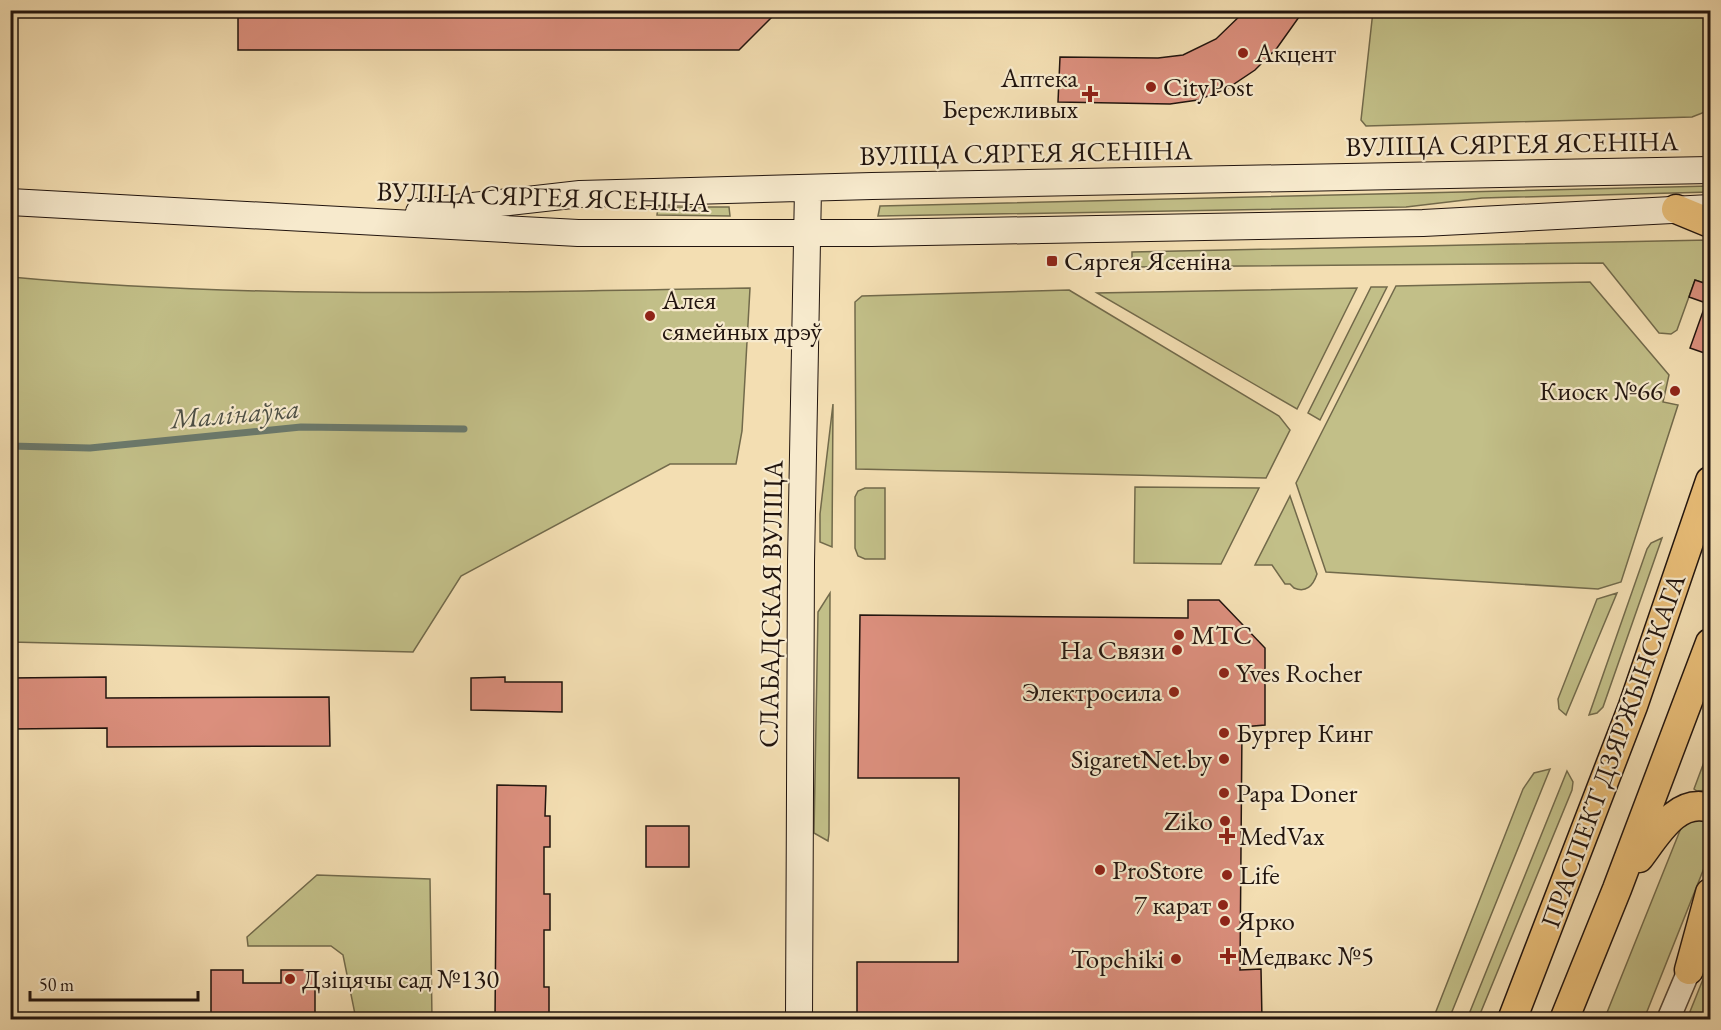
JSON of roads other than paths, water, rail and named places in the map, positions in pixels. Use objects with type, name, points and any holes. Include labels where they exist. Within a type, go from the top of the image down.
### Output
[{"type":"main road","name":"ВУЛІЦА СЯРГЕЯ ЯСЕНІНА","points":[[345,220],[580,194],[1710,170]]},
{"type":"main road","name":"СЛАБАДСКАЯ ВУЛІЦА","points":[[799,1020],[801,574],[808,188]]},
{"type":"main road","name":"ВУЛІЦА СЯРГЕЯ ЯСЕНІНА","points":[[10,202],[578,233],[1423,223],[1710,208]]},
{"type":"main road","points":[[1676,209],[1710,223]]},
{"type":"main road","name":"ПРАСПЕКТ ДЗЯРЖЫНСКАГА","points":[[1512,1020],[1633,706],[1710,481]]},
{"type":"main road","name":"ПРАСПЕКТ ДЗЯРЖЫНСКАГА","points":[[1564,1020],[1617,889],[1710,644]]},
{"type":"main road","points":[[1617,889],[1661,828],[1677,813],[1702,805],[1710,808]]},
{"type":"main road","points":[[1689,970],[1710,893]]},
{"type":"street","points":[[1668,1020],[1710,926]]},
{"type":"waterway","name":"Малінаўка","points":[[10,446],[90,448],[301,427],[464,429]]},
{"type":"place","name":"Акцент","points":[[1243,53]]},
{"type":"place","name":"CityPost","points":[[1151,87]]},
{"type":"place","name":"Аптека Бережливых","points":[[1090,94]]},
{"type":"place","name":"Сяргея Ясеніна","points":[[1052,261]]},
{"type":"place","name":"Алея сямейных дрэў","points":[[650,316]]},
{"type":"place","name":"Киоск №66","points":[[1675,391]]},
{"type":"place","name":"МТС","points":[[1179,635]]},
{"type":"place","name":"На Связи","points":[[1177,650]]},
{"type":"place","name":"Yves Rocher","points":[[1224,673]]},
{"type":"place","name":"Электросила","points":[[1174,692]]},
{"type":"place","name":"Бургер Кинг","points":[[1224,733]]},
{"type":"place","name":"SigaretNet.by","points":[[1224,759]]},
{"type":"place","name":"Papa Doner","points":[[1224,793]]},
{"type":"place","name":"Ziko","points":[[1225,821]]},
{"type":"place","name":"MedVax","points":[[1227,836]]},
{"type":"place","name":"ProStore","points":[[1100,870]]},
{"type":"place","name":"Life","points":[[1227,875]]},
{"type":"place","name":"7 карат","points":[[1223,905]]},
{"type":"place","name":"Ярко","points":[[1225,921]]},
{"type":"place","name":"Медвакс №5","points":[[1228,956]]},
{"type":"place","name":"Topchiki","points":[[1176,959]]},
{"type":"place","name":"Дзіцячы сад №130","points":[[290,979]]}]
